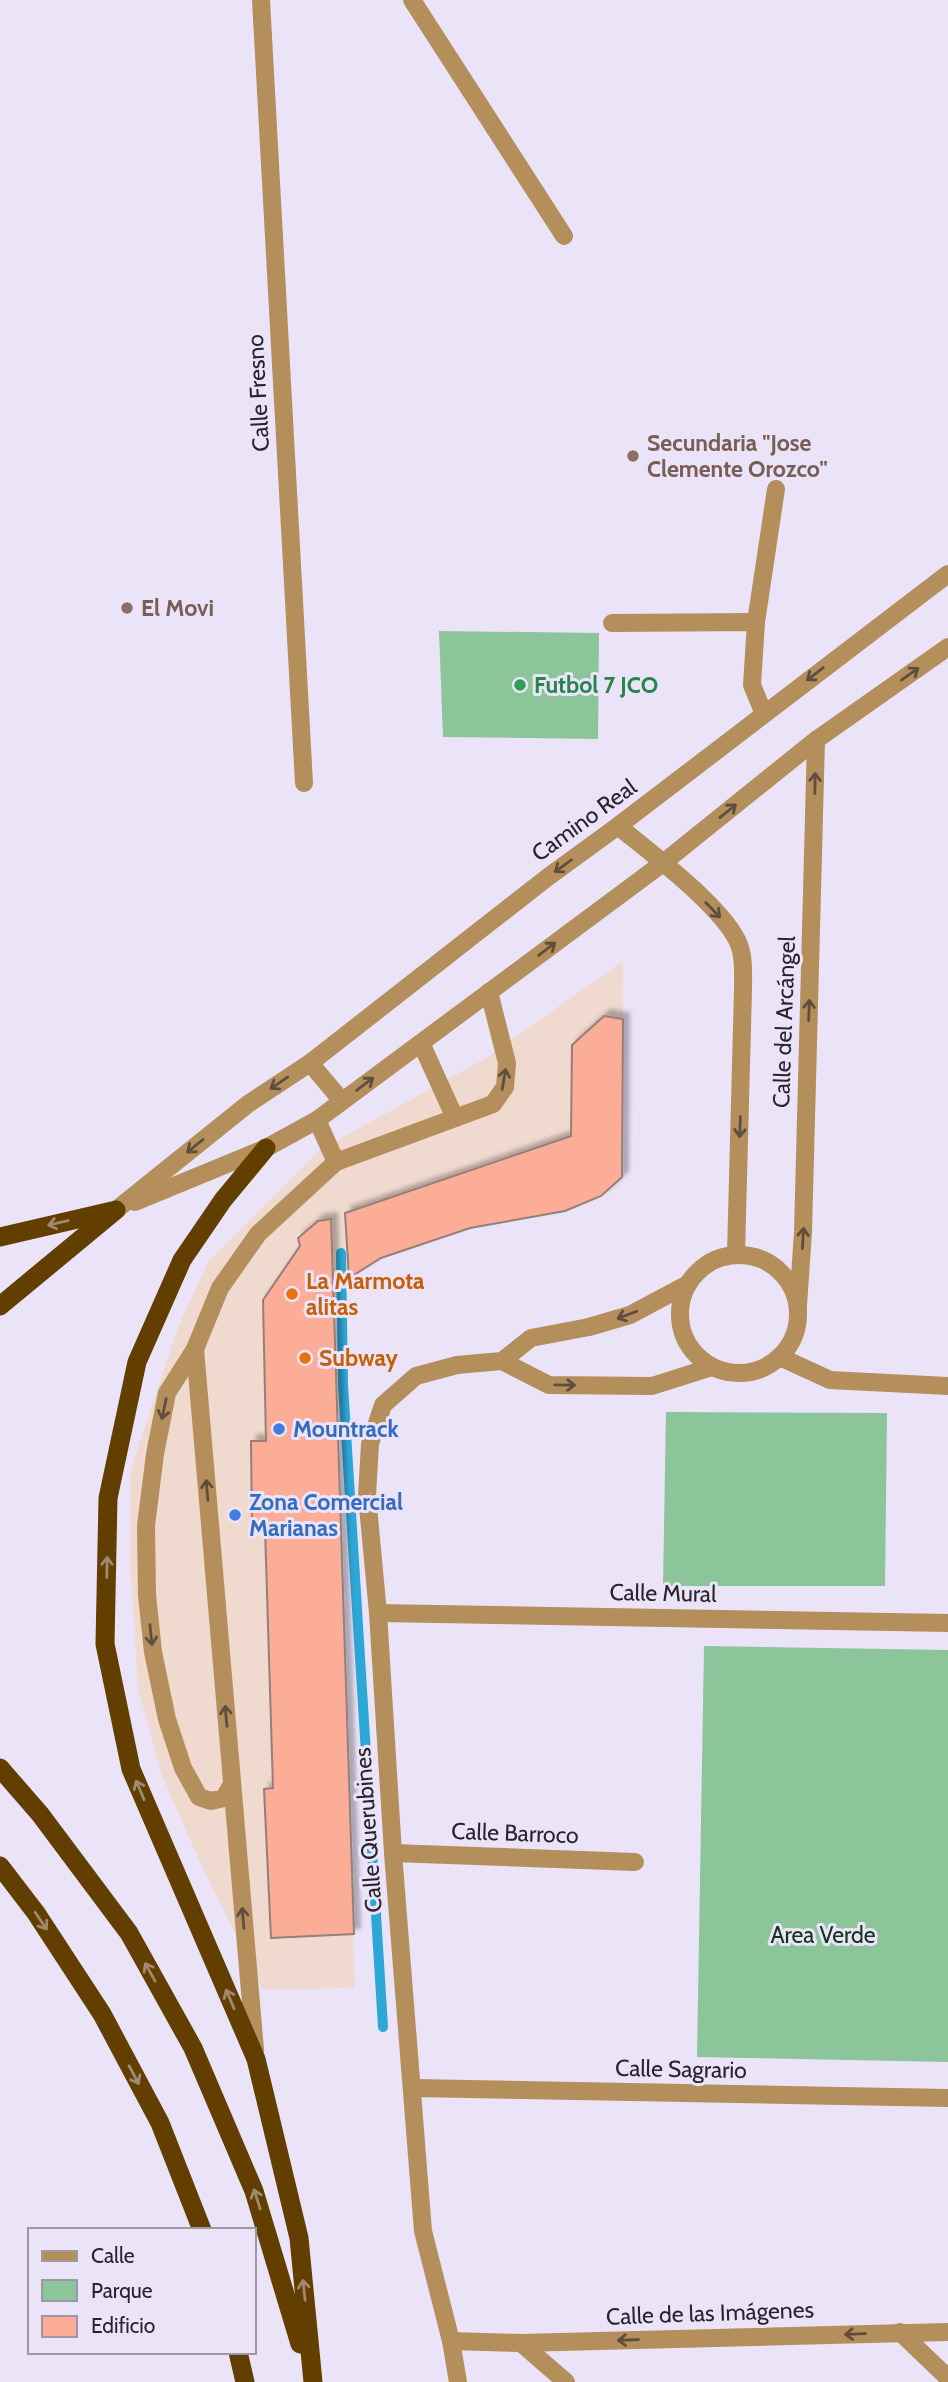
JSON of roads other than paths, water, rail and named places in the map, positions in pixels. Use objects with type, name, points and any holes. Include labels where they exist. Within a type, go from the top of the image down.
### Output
[{"type":"highway","points":[[266,1147],[223,1200],[182,1260],[137,1362],[108,1497],[106,1644],[131,1769],[256,2059],[299,2238],[312,2382]]},
{"type":"highway","points":[[0,1237],[116,1210]]},
{"type":"highway","points":[[0,1306],[116,1210]]},
{"type":"highway","points":[[0,1768],[40,1814],[129,1933],[193,2048],[254,2191],[312,2382]]},
{"type":"highway","points":[[0,1866],[36,1913],[102,2014],[160,2123],[201,2228]]},
{"type":"highway","points":[[238,2354],[245,2382]]},
{"type":"street","name":"Calle Fresno","points":[[261,0],[304,783]]},
{"type":"street","points":[[412,0],[564,236]]},
{"type":"street","points":[[764,714],[752,685],[756,622],[776,489]]},
{"type":"street","name":"Camino Real","points":[[116,1210],[248,1104],[310,1063],[538,885],[618,827],[948,574]]},
{"type":"street","points":[[612,624],[756,622]]},
{"type":"street","points":[[116,1210],[266,1147],[317,1119],[663,863],[816,740],[948,647]]},
{"type":"street","name":"Calle del Arcángel","points":[[798,1306],[804,1218],[816,740]]},
{"type":"street","name":"Calle del Arcángel","points":[[618,827],[663,863],[732,930],[741,950],[743,989],[736,1254]]},
{"type":"street","points":[[232,1784],[224,1798],[211,1801],[199,1797],[183,1768],[167,1719],[153,1651],[147,1595],[146,1526],[155,1454],[167,1393],[195,1349],[220,1288],[258,1234],[336,1162],[493,1104],[505,1087],[506,1063],[489,992]]},
{"type":"street","points":[[421,1043],[455,1118]]},
{"type":"street","points":[[310,1063],[342,1101]]},
{"type":"street","points":[[317,1119],[336,1162]]},
{"type":"street","points":[[736,1254],[762,1259],[784,1274],[793,1289],[798,1306],[798,1325],[791,1342],[780,1357],[765,1368],[748,1373],[729,1373],[698,1358],[682,1330],[682,1298],[688,1284],[697,1272],[709,1263],[736,1254]]},
{"type":"street","points":[[688,1284],[630,1315],[589,1327],[531,1338],[502,1361],[549,1385],[652,1386],[712,1367]]},
{"type":"street","points":[[195,1349],[256,2059]]},
{"type":"street","points":[[780,1357],[830,1380],[948,1386]]},
{"type":"street","name":"Calle Querubines","points":[[458,2382],[451,2342],[423,2231],[367,1496],[370,1444],[383,1405],[416,1376],[457,1365],[502,1361]]},
{"type":"street","name":"Calle Mural","points":[[378,1613],[948,1623]]},
{"type":"street","name":"Calle Barroco","points":[[393,1853],[635,1861]]},
{"type":"street","name":"Calle Sagrario","points":[[413,2088],[948,2098]]},
{"type":"street","points":[[900,2332],[948,2378]]},
{"type":"street","name":"Calle de las Imágenes","points":[[451,2342],[521,2343],[948,2332]]},
{"type":"street","points":[[521,2343],[566,2382]]},
{"type":"waterway","points":[[341,1253],[343,1384],[383,2027]]},
{"type":"place","name":"Secundaria \"Jose Clemente Orozco\"","points":[[633,456]]},
{"type":"place","name":"El Movi","points":[[127,608]]},
{"type":"place","name":"Futbol 7 JCO","points":[[520,685]]},
{"type":"place","name":"La Marmota alitas","points":[[292,1294]]},
{"type":"place","name":"Subway","points":[[305,1358]]},
{"type":"place","name":"Mountrack","points":[[279,1429]]},
{"type":"place","name":"Zona Comercial Marianas","points":[[235,1515]]},
{"type":"park label","name":"Area Verde","points":[[823,1935]]}]
